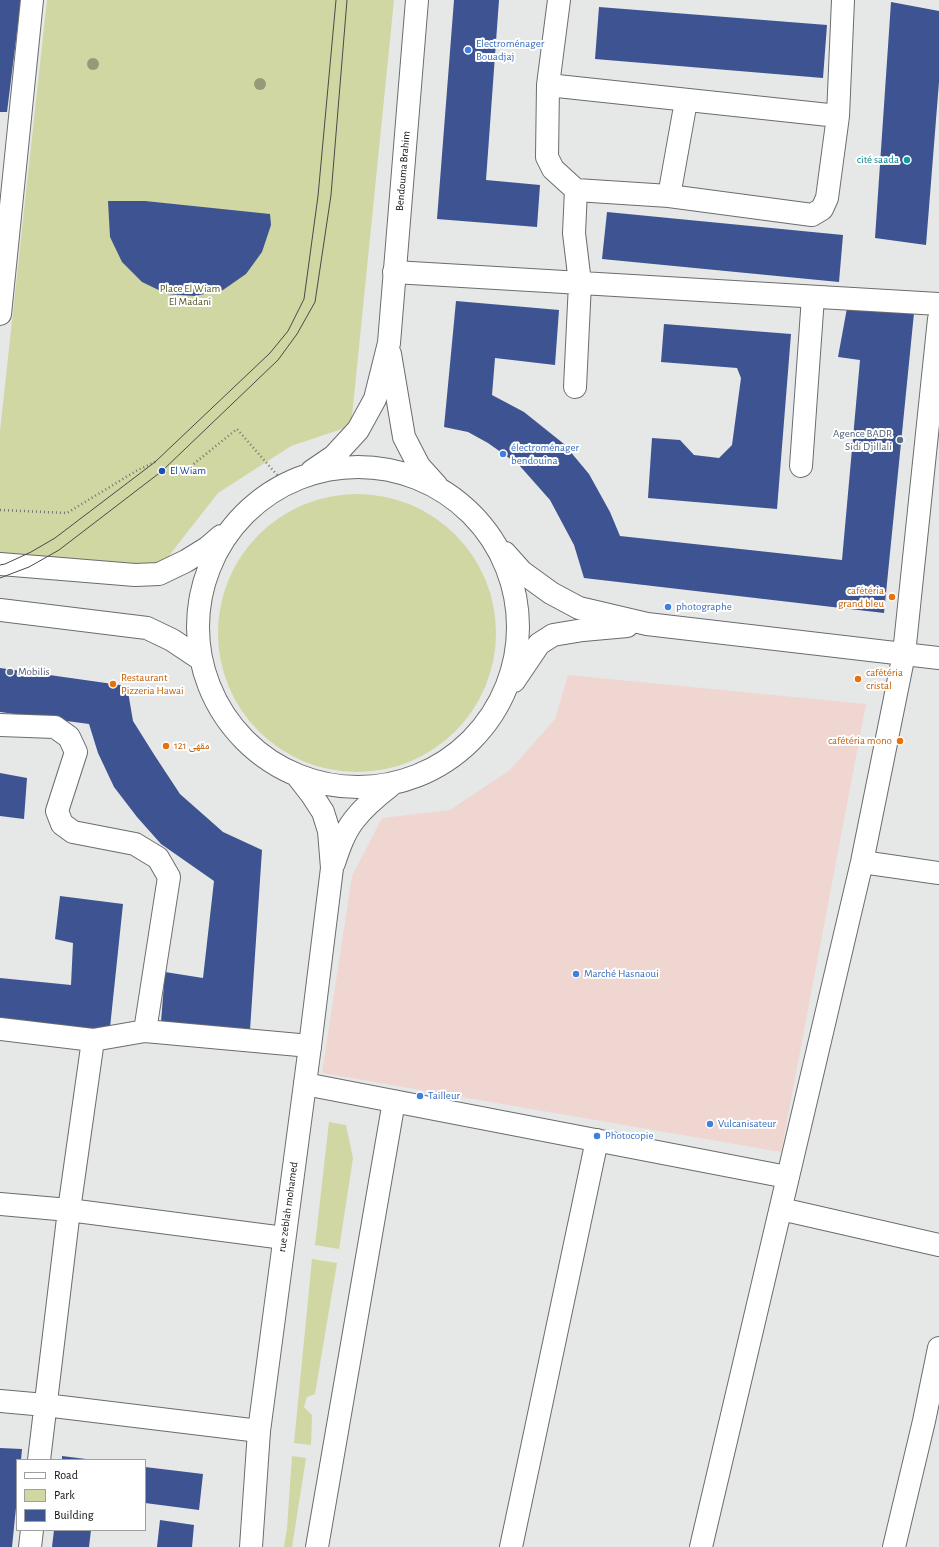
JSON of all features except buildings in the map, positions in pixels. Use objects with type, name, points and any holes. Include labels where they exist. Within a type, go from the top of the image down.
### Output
[{"type":"street","points":[[0,314],[6,187],[32,0]]},
{"type":"street","name":"Bendouma Brahim","points":[[389,343],[417,0]]},
{"type":"street","points":[[559,0],[548,85],[547,157],[553,169],[576,190],[669,196],[812,215],[822,208],[827,198],[838,116],[843,0]]},
{"type":"street","points":[[548,85],[686,101],[838,116]]},
{"type":"street","points":[[669,196],[686,101]]},
{"type":"street","points":[[575,387],[580,283],[574,233],[576,190]]},
{"type":"street","points":[[394,272],[939,304]]},
{"type":"street","points":[[801,466],[813,296]]},
{"type":"street","points":[[701,1547],[862,862],[904,654],[932,458],[939,319]]},
{"type":"street","points":[[306,475],[334,456],[358,430],[375,399],[389,343]]},
{"type":"street","points":[[389,343],[404,437],[420,466],[442,491],[465,509],[522,572],[551,593],[579,608],[647,624],[939,658]]},
{"type":"street","points":[[0,564],[135,575],[159,574],[186,561],[207,548],[231,527],[255,502],[284,484],[306,475],[333,468],[362,467],[390,470],[417,479],[442,491]]},
{"type":"street","points":[[231,527],[212,556],[201,589],[196,624],[199,658],[218,708],[252,750],[298,777],[316,783],[353,789],[390,786],[436,769],[474,739],[539,644],[553,634],[647,624]]},
{"type":"street","points":[[485,530],[501,555],[512,583],[518,612],[518,642],[513,672],[502,700]]},
{"type":"street","points":[[0,610],[146,628],[172,640],[199,658]]},
{"type":"street","points":[[0,725],[55,727],[69,737],[76,752],[57,811],[62,824],[73,832],[135,844],[158,858],[168,877],[145,1031]]},
{"type":"street","points":[[298,777],[312,794],[323,812],[329,831],[332,868]]},
{"type":"street","points":[[332,868],[344,837],[354,820],[370,803],[390,786]]},
{"type":"street","points":[[862,862],[939,873]]},
{"type":"street","name":"rue zeblah mohamed","points":[[251,1547],[259,1431],[332,868]]},
{"type":"street","points":[[0,1029],[93,1040],[145,1031],[310,1046]]},
{"type":"street","points":[[39,1459],[69,1210],[93,1040]]},
{"type":"street","points":[[305,1084],[787,1177]]},
{"type":"street","points":[[317,1547],[394,1101]]},
{"type":"street","points":[[511,1547],[597,1140]]},
{"type":"street","points":[[0,1204],[69,1210],[284,1238]]},
{"type":"street","points":[[781,1209],[939,1245]]},
{"type":"street","points":[[894,1547],[931,1413],[939,1348]]},
{"type":"street","points":[[0,1401],[46,1405],[259,1431]]},
{"type":"street","points":[[30,1547],[32,1531]]},
{"type":"path","points":[[162,471],[180,475],[237,429],[284,484]]},
{"type":"path","points":[[0,510],[67,513],[136,471],[155,462]]},
{"type":"shaded area","name":"Marché Hasnaoui","points":[[568,675],[866,704],[781,1152],[322,1073],[352,876],[382,818],[450,810],[510,770],[555,719]]},
{"type":"green space","name":"Place El Wiam El Madani","points":[[47,0],[394,0],[351,426],[291,446],[218,493],[171,553],[155,582],[0,571],[0,431]]},
{"type":"green space","points":[[343,494],[371,494],[384,496],[410,504],[423,510],[445,525],[465,545],[480,567],[486,580],[494,606],[496,633],[494,660],[486,686],[480,699],[465,721],[445,741],[423,756],[410,762],[384,770],[371,772],[343,772],[330,770],[304,762],[291,756],[269,741],[249,721],[234,699],[228,686],[220,660],[218,647],[218,619],[220,606],[228,580],[234,567],[249,545],[269,525],[291,510],[304,504],[330,496]]},
{"type":"green space","points":[[329,1122],[346,1125],[353,1158],[339,1249],[315,1245]]},
{"type":"green space","points":[[312,1259],[337,1263],[315,1394],[307,1397],[304,1407],[312,1415],[311,1445],[294,1443]]},
{"type":"green space","points":[[292,1456],[306,1458],[292,1547],[284,1547],[287,1529]]},
{"type":"tram line","points":[[0,565],[31,552],[55,538],[155,462],[270,353],[288,331],[304,299],[318,196],[336,0]]},
{"type":"tram line","points":[[0,578],[29,567],[59,550],[162,471],[278,360],[297,334],[315,302],[331,195],[347,0]]},
{"type":"place","name":"Electroménager Bouadjaj","points":[[468,50]]},
{"type":"place","name":"cité saada","points":[[907,160]]},
{"type":"place","name":"Agence BADR Sidi Djillali","points":[[900,440]]},
{"type":"place","name":"électroménager bendouina","points":[[503,454]]},
{"type":"place","name":"El Wiam","points":[[162,471]]},
{"type":"place","name":"cafétéria grand bleu","points":[[892,597]]},
{"type":"place","name":"photographe","points":[[668,607]]},
{"type":"place","name":"Mobilis","points":[[10,672]]},
{"type":"place","name":"cafétéria cristal","points":[[858,679]]},
{"type":"place","name":"Restaurant Pizzeria Hawai","points":[[113,684]]},
{"type":"place","name":"cafétéria mono","points":[[900,741]]},
{"type":"place","name":"مقهى 121","points":[[166,746]]},
{"type":"place","name":"Marché Hasnaoui","points":[[576,974]]},
{"type":"place","name":"Tailleur","points":[[420,1096]]},
{"type":"place","name":"Vulcanisateur","points":[[710,1124]]},
{"type":"place","name":"Photocopie","points":[[597,1136]]}]
